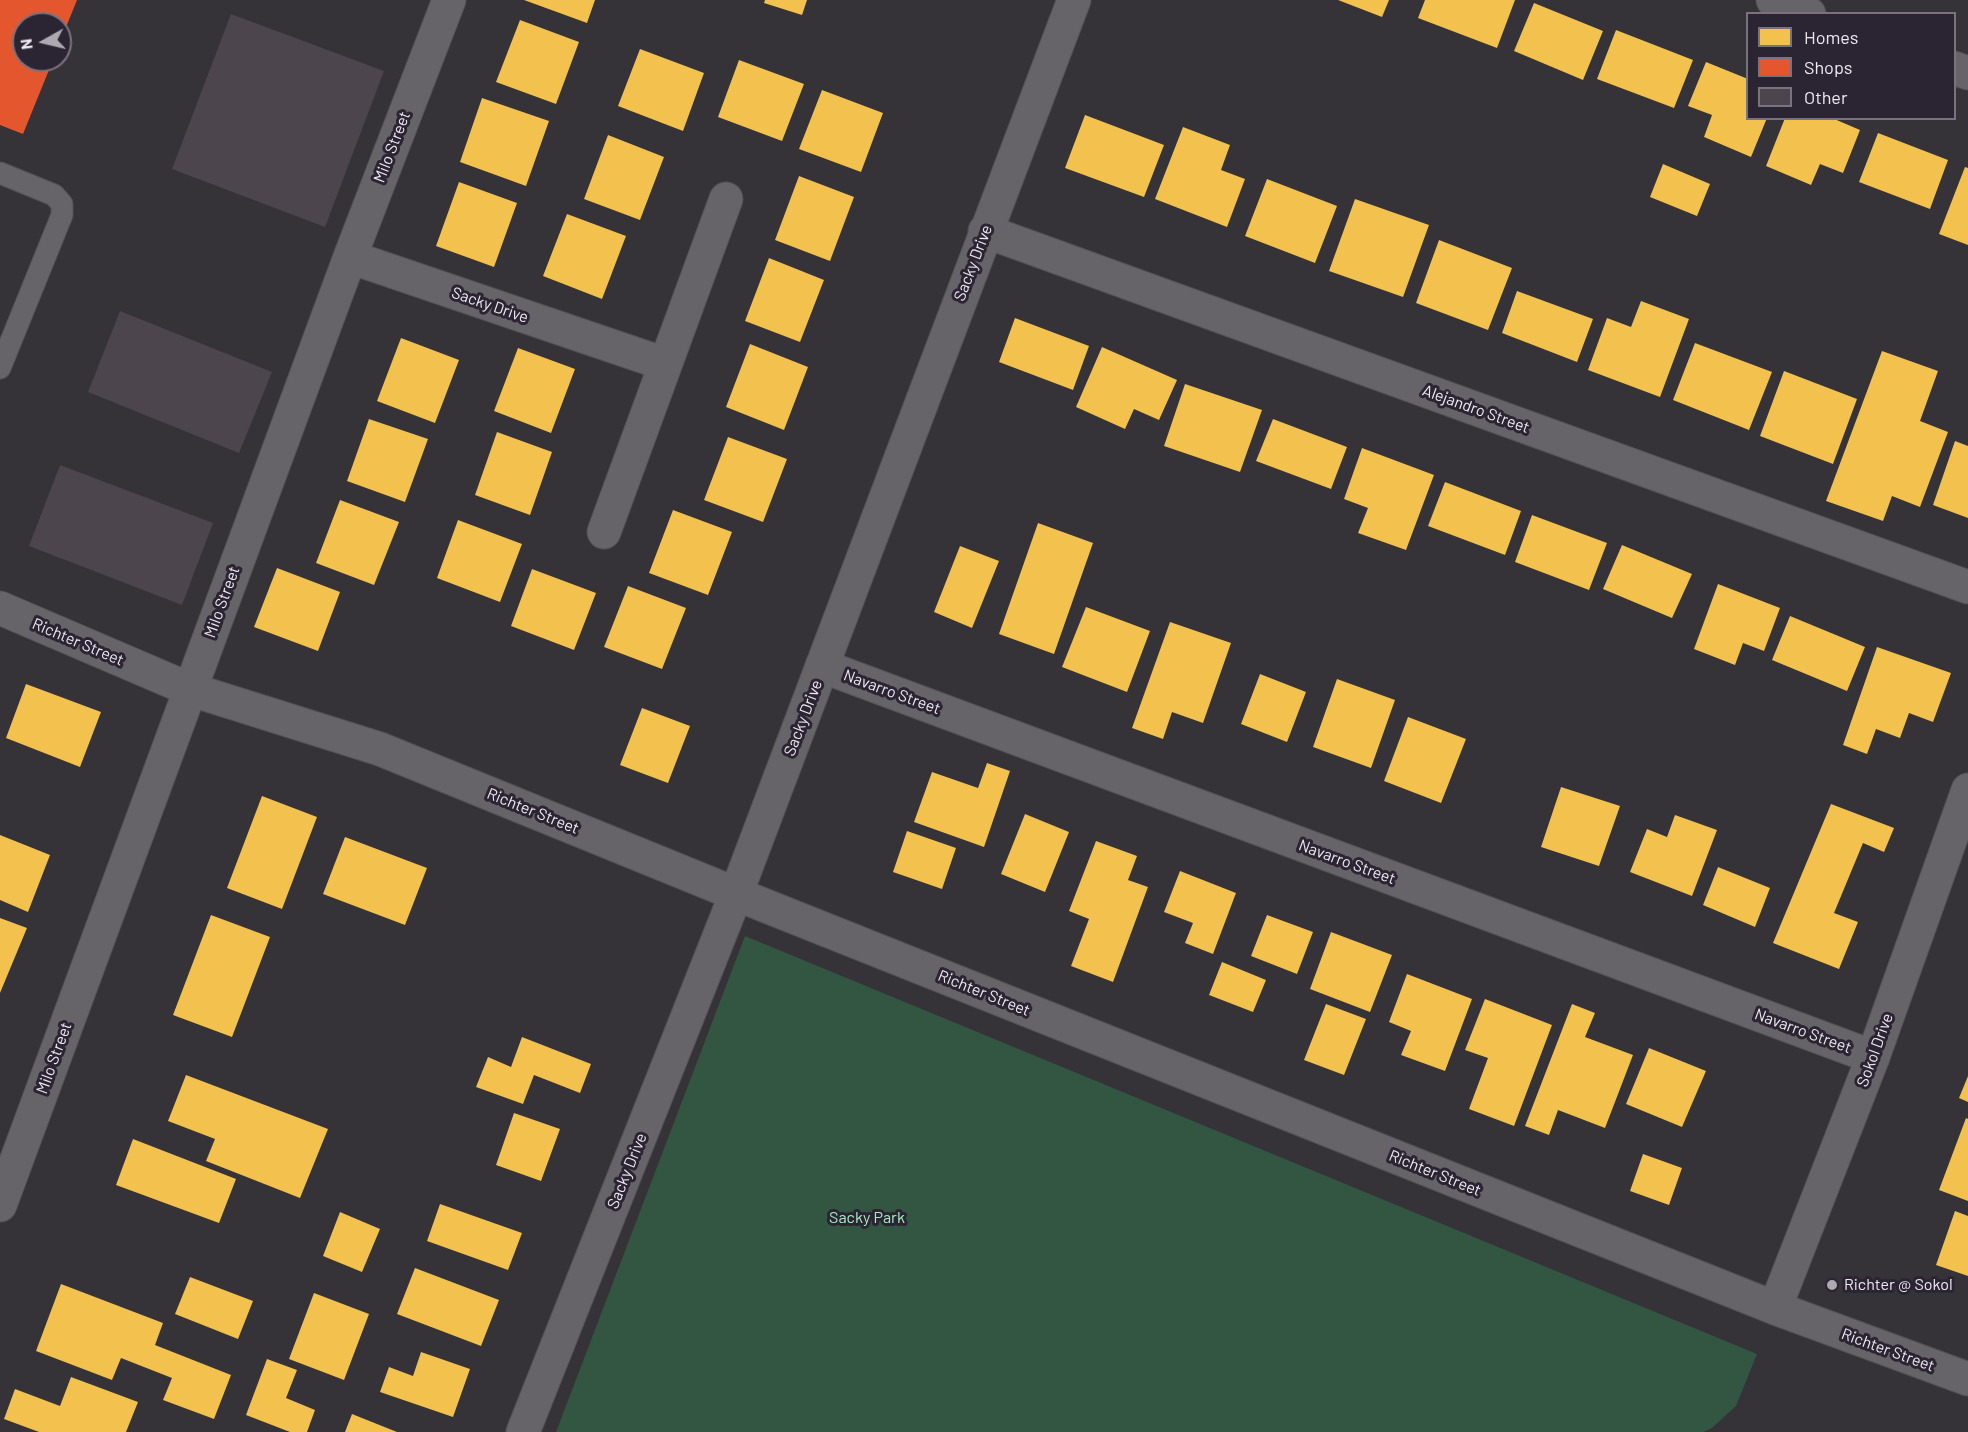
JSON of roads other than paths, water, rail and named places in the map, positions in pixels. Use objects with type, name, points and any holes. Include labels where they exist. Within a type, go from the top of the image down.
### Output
[{"type":"street","name":"Milo Street","points":[[0,1205],[189,689],[350,257],[449,0]]},
{"type":"street","name":"Sacky Drive","points":[[523,1432],[736,894],[1074,0]]},
{"type":"street","points":[[1773,0],[1804,12]]},
{"type":"street","points":[[604,532],[726,199]]},
{"type":"street","name":"Alejandro Street","points":[[985,231],[1968,587]]},
{"type":"street","name":"Sacky Drive","points":[[350,257],[665,364]]},
{"type":"street","name":"Richter Street","points":[[0,608],[189,689],[380,748],[736,894],[1774,1308],[1968,1379]]},
{"type":"street","name":"Navarro Street","points":[[822,666],[1873,1058]]},
{"type":"street","name":"Sokol Drive","points":[[1774,1308],[1873,1058],[1968,790]]},
{"type":"lane","points":[[0,173],[54,195],[62,204],[62,215],[5,345],[0,369]]},
{"type":"place","name":"Richter @ Sokol","points":[[1832,1285]]},
{"type":"park label","name":"Sacky Park","points":[[867,1218]]}]
